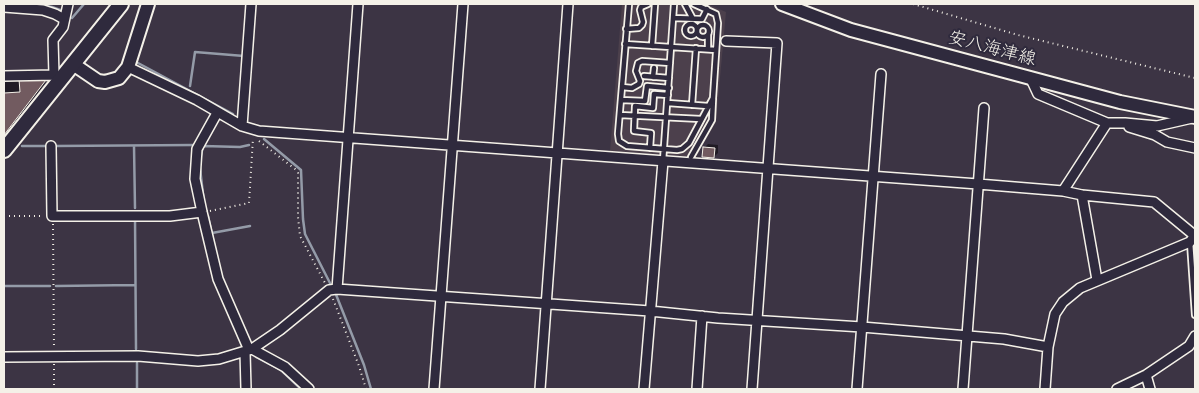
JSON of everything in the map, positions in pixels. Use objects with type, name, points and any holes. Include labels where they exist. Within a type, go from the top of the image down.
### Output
[{"type":"main road","points":[[4,150],[58,77],[73,64],[121,4]]},
{"type":"main road","points":[[73,64],[98,81],[105,82],[119,78],[128,66],[148,4]]},
{"type":"main road","name":"安八海津線","points":[[782,4],[851,30],[1120,102],[1195,117]]},
{"type":"street","points":[[4,76],[58,77],[54,40],[63,26],[68,4]]},
{"type":"street","points":[[242,126],[251,4]]},
{"type":"street","points":[[333,290],[348,138],[358,4]]},
{"type":"street","points":[[434,389],[463,4]]},
{"type":"street","points":[[540,389],[568,4]]},
{"type":"street","points":[[4,6],[44,10],[64,19]]},
{"type":"street","points":[[726,41],[777,43],[752,389]]},
{"type":"street","points":[[128,66],[197,100],[242,126],[259,131],[978,184],[1063,191],[1082,195],[1154,202],[1193,237],[1080,288],[1063,302],[1055,314],[1048,346],[1045,389]]},
{"type":"street","points":[[857,389],[881,74]]},
{"type":"street","points":[[1030,77],[1038,94],[1107,123],[1157,126],[1195,117]]},
{"type":"street","points":[[963,389],[984,108]]},
{"type":"street","points":[[217,113],[197,149],[195,179],[218,279],[249,350],[246,389]]},
{"type":"street","points":[[1063,191],[1107,123]]},
{"type":"street","points":[[1117,123],[1155,135],[1167,142],[1195,148]]},
{"type":"street","points":[[51,146],[52,216],[170,216],[202,212]]},
{"type":"street","points":[[644,389],[663,161]]},
{"type":"street","points":[[1082,195],[1097,280]]},
{"type":"street","points":[[4,357],[138,356],[198,361],[219,359],[249,350],[280,330],[333,290],[862,326],[1004,339],[1048,346]]},
{"type":"street","points":[[697,389],[702,316]]},
{"type":"street","points":[[1118,389],[1146,375],[1189,346],[1195,336]]},
{"type":"street","points":[[249,350],[285,367],[308,389]]},
{"type":"street","points":[[1146,375],[1150,389]]},
{"type":"lane","points":[[629,4],[618,134],[622,145],[664,150],[676,150],[686,146],[713,98]]},
{"type":"lane","points":[[626,29],[639,28],[642,25],[640,10],[641,7],[648,4]]},
{"type":"lane","points":[[652,46],[656,4]]},
{"type":"lane","points":[[663,161],[674,4]]},
{"type":"lane","points":[[685,4],[693,19]]},
{"type":"lane","points":[[691,157],[712,120],[718,23],[716,14],[694,4]]},
{"type":"lane","points":[[673,18],[702,19],[708,9]]},
{"type":"lane","points":[[684,31],[687,25],[691,24],[696,27],[706,49]]},
{"type":"lane","points":[[672,29],[684,31],[690,37],[696,35],[700,25],[706,25],[709,29],[706,49]]},
{"type":"lane","points":[[702,37],[708,35]]},
{"type":"lane","points":[[625,44],[716,50]]},
{"type":"lane","points":[[692,105],[696,48]]},
{"type":"lane","points":[[622,87],[632,88],[639,84],[640,81],[636,71],[638,63],[642,61],[670,63]]},
{"type":"lane","points":[[653,77],[654,68]]},
{"type":"lane","points":[[644,76],[669,78]]},
{"type":"lane","points":[[621,100],[645,101],[647,86],[669,88]]},
{"type":"lane","points":[[650,148],[651,133],[634,131],[635,106],[653,108],[654,94],[668,95]]},
{"type":"lane","points":[[668,103],[708,106]]},
{"type":"lane","points":[[620,115],[702,119]]},
{"type":"lane","points":[[1193,237],[1195,315]]},
{"type":"path","points":[[913,4],[1018,34],[1195,78]]},
{"type":"path","points":[[202,212],[249,204],[253,136],[295,169],[298,173],[300,236],[333,290],[366,389]]},
{"type":"path","points":[[4,216],[52,216],[54,389]]},
{"type":"shaded area","points":[[622,4],[707,4],[726,12],[716,122],[696,157],[610,151]]},
{"type":"building","points":[[44,77],[46,80],[4,135],[4,78]]},
{"type":"building","points":[[19,79],[20,92],[4,93],[4,80]]},
{"type":"building","points":[[703,147],[715,148],[714,158],[702,157]]},
{"type":"waterway","points":[[35,4],[63,11]]},
{"type":"waterway","points":[[72,18],[84,4]]},
{"type":"waterway","points":[[190,86],[195,52],[244,56]]},
{"type":"waterway","points":[[138,63],[233,114]]},
{"type":"waterway","points":[[264,139],[301,170],[305,234],[332,287]]},
{"type":"waterway","points":[[54,146],[194,145]]},
{"type":"waterway","points":[[200,160],[203,146],[240,147],[249,145]]},
{"type":"waterway","points":[[22,146],[48,146]]},
{"type":"waterway","points":[[134,146],[135,208]]},
{"type":"waterway","points":[[200,168],[204,203]]},
{"type":"waterway","points":[[208,216],[214,244]]},
{"type":"waterway","points":[[135,218],[136,349]]},
{"type":"waterway","points":[[212,233],[250,226]]},
{"type":"waterway","points":[[56,286],[135,285]]},
{"type":"waterway","points":[[4,286],[50,286]]},
{"type":"waterway","points":[[335,292],[364,365],[371,389]]},
{"type":"waterway","points":[[256,357],[281,370],[301,389]]},
{"type":"waterway","points":[[137,363],[137,389]]}]
